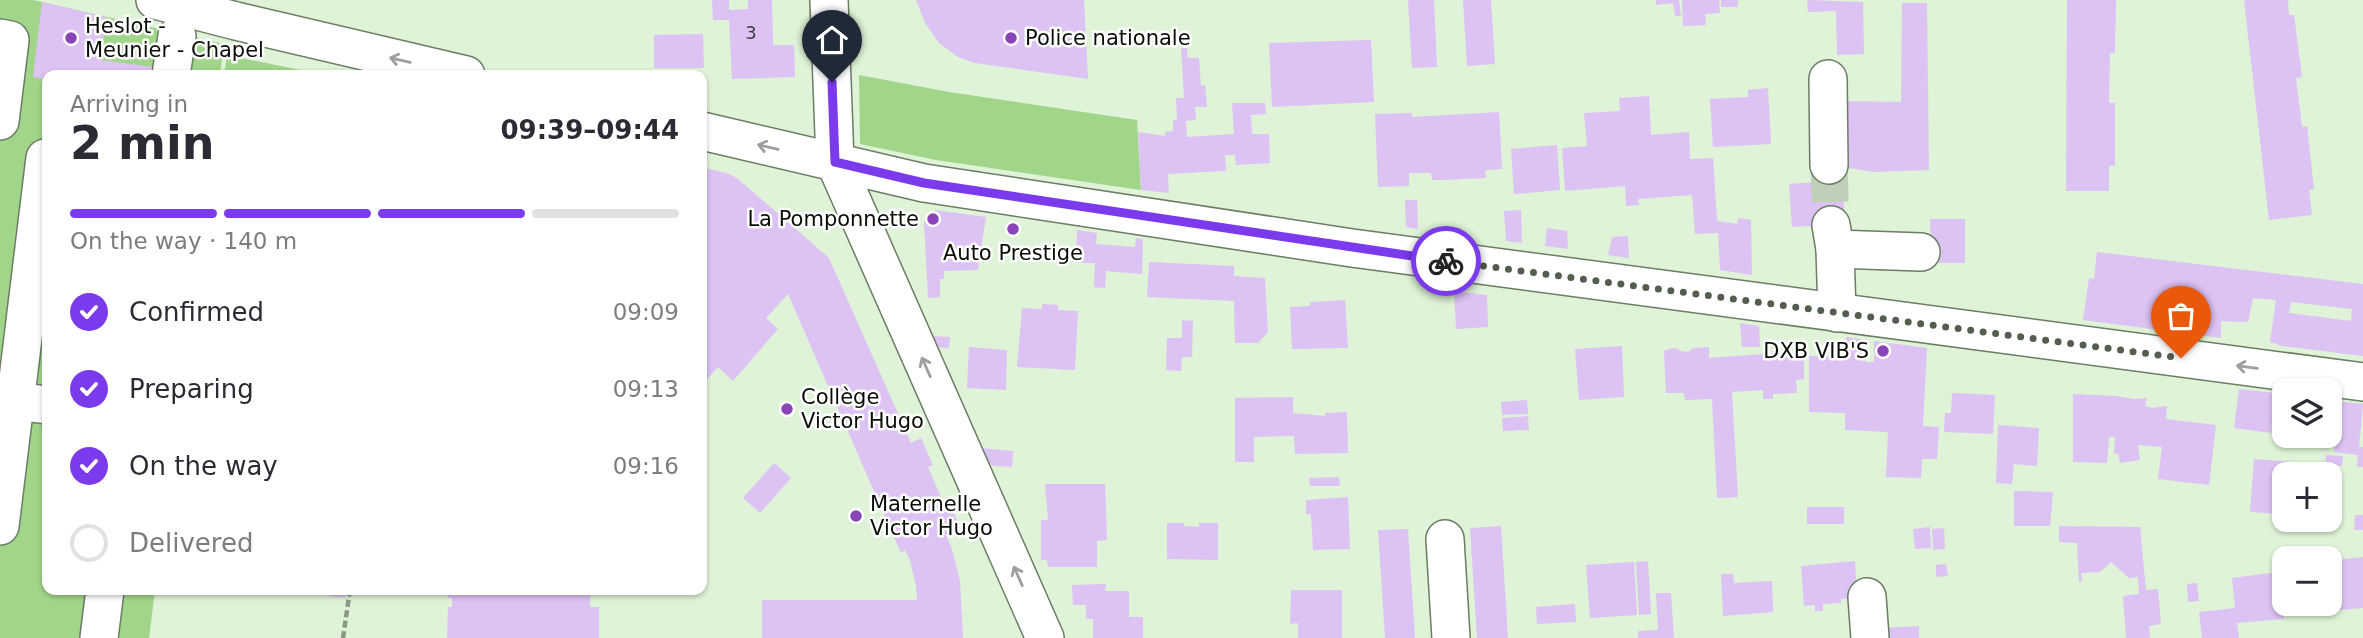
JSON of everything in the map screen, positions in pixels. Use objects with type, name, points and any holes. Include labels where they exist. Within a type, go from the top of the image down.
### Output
[{"type":"street","points":[[155,0],[444,70]]},
{"type":"street","points":[[829,0],[835,162],[1045,638]]},
{"type":"street","points":[[173,70],[177,36]]},
{"type":"street","points":[[0,38],[10,40],[0,121]]},
{"type":"street","points":[[1828,79],[1829,166]]},
{"type":"street","points":[[707,132],[924,183],[1352,248],[2363,382]]},
{"type":"street","points":[[0,526],[21,402],[42,188]]},
{"type":"street","points":[[1837,313],[1833,237],[1921,252]]},
{"type":"street","points":[[1446,539],[1451,638]]},
{"type":"street","points":[[99,638],[104,595]]},
{"type":"street","points":[[1867,597],[1870,638]]},
{"type":"path","points":[[343,638],[350,595]]},
{"type":"green space","points":[[0,0],[33,0],[224,44],[221,70],[42,70],[42,595],[154,595],[149,638],[0,638]]},
{"type":"green space","points":[[227,55],[300,70],[225,70]]},
{"type":"green space","points":[[859,75],[949,92],[1137,120],[1141,190],[936,160],[860,144]]},
{"type":"building","points":[[712,0],[729,0],[729,10],[748,9],[748,0],[772,0],[773,45],[794,45],[795,77],[732,79],[729,20],[713,20]]},
{"type":"building","name":"Police nationale","points":[[916,0],[1084,0],[1088,79],[975,63],[958,57],[939,43],[925,23]]},
{"type":"building","points":[[1408,0],[1434,0],[1437,67],[1412,68]]},
{"type":"building","points":[[1463,0],[1491,0],[1495,64],[1467,66]]},
{"type":"building","points":[[1656,0],[1679,0],[1681,16],[1675,16],[1673,3],[1656,5]]},
{"type":"building","points":[[1682,0],[1719,0],[1720,13],[1705,14],[1706,25],[1683,26]]},
{"type":"building","points":[[1721,0],[1738,0],[1738,7],[1721,7]]},
{"type":"building","points":[[1807,0],[1863,2],[1864,54],[1837,55],[1836,11],[1808,12]]},
{"type":"building","points":[[2067,0],[2116,0],[2115,53],[2110,53],[2109,103],[2115,103],[2115,166],[2109,166],[2109,191],[2066,191]]},
{"type":"building","points":[[2244,0],[2288,0],[2289,15],[2294,15],[2302,77],[2296,78],[2302,127],[2307,126],[2314,189],[2309,190],[2312,215],[2269,220]]},
{"type":"building","name":"Heslot - Meunier - Chapel","points":[[42,2],[106,17],[101,60],[161,68],[42,70],[42,79],[33,77]]},
{"type":"building","points":[[1902,3],[1927,3],[1929,170],[1874,172],[1843,167],[1839,101],[1901,102]]},
{"type":"building","points":[[703,34],[704,68],[654,68],[654,35]]},
{"type":"building","points":[[1371,40],[1374,102],[1272,107],[1269,43]]},
{"type":"building","points":[[1181,48],[1187,48],[1188,58],[1199,58],[1201,86],[1205,85],[1207,107],[1195,107],[1196,120],[1186,121],[1187,137],[1234,134],[1232,103],[1265,103],[1266,114],[1251,115],[1252,134],[1269,134],[1270,163],[1236,165],[1235,155],[1225,155],[1226,171],[1168,174],[1169,193],[1141,190],[1138,132],[1165,136],[1165,132],[1173,131],[1173,120],[1177,120],[1176,98],[1184,98]]},
{"type":"building","points":[[1768,88],[1771,144],[1713,147],[1710,99],[1748,97],[1748,90]]},
{"type":"building","points":[[1649,96],[1651,135],[1689,132],[1690,159],[1713,158],[1717,221],[1737,224],[1738,218],[1751,220],[1752,275],[1720,270],[1718,233],[1695,234],[1692,195],[1638,199],[1639,205],[1626,206],[1625,186],[1565,191],[1562,148],[1587,146],[1584,113],[1620,111],[1619,98]]},
{"type":"building","points":[[1499,112],[1502,169],[1485,170],[1486,178],[1442,180],[1432,180],[1431,173],[1409,173],[1409,186],[1378,187],[1375,114],[1412,113],[1412,117]]},
{"type":"building","points":[[1557,145],[1560,190],[1514,194],[1511,149]]},
{"type":"building","points":[[1842,165],[1845,224],[1792,227],[1789,184],[1817,182],[1816,166]]},
{"type":"building","points":[[707,168],[738,179],[829,258],[911,443],[921,438],[933,465],[928,467],[944,504],[949,502],[961,529],[946,535],[960,581],[963,638],[762,638],[762,600],[917,600],[916,586],[910,560],[905,550],[901,553],[788,294],[766,318],[778,329],[733,381],[718,367],[707,379]]},
{"type":"building","points":[[1405,200],[1417,200],[1418,229],[1406,227]]},
{"type":"building","points":[[935,210],[986,217],[978,270],[944,271],[944,279],[940,279],[940,297],[928,298],[924,221]]},
{"type":"building","points":[[1521,210],[1522,243],[1506,241],[1504,211]]},
{"type":"building","points":[[1930,219],[1965,219],[1965,263],[1931,263]]},
{"type":"building","points":[[1547,228],[1567,231],[1568,249],[1545,246]]},
{"type":"building","points":[[1077,230],[1097,233],[1096,244],[1135,247],[1136,238],[1143,239],[1142,274],[1106,271],[1105,288],[1094,287],[1095,263],[1076,263]]},
{"type":"building","points":[[1628,236],[1629,258],[1608,255],[1612,237]]},
{"type":"building","points":[[2097,252],[2363,284],[2363,356],[2282,346],[2270,342],[2276,300],[2253,298],[2248,322],[2221,321],[2221,338],[2083,320],[2089,278],[2094,279]],"holes":[[[2291,302],[2352,309],[2351,321],[2289,313]]]},
{"type":"building","points":[[1149,262],[1234,266],[1234,276],[1265,278],[1268,332],[1258,343],[1235,343],[1234,301],[1147,297]]},
{"type":"building","points":[[1454,291],[1487,295],[1488,327],[1456,329]]},
{"type":"building","points":[[1345,300],[1348,348],[1292,349],[1290,307],[1310,306],[1310,302]]},
{"type":"building","points":[[1042,304],[1058,305],[1058,310],[1078,311],[1075,370],[1017,367],[1022,308],[1042,309]]},
{"type":"building","points":[[1182,320],[1193,321],[1192,357],[1182,357],[1181,371],[1166,370],[1167,338],[1182,338]]},
{"type":"building","points":[[1740,323],[1759,326],[1760,347],[1742,347]]},
{"type":"building","points":[[929,336],[950,337],[949,348],[934,347]]},
{"type":"building","points":[[1846,337],[1865,340],[1865,362],[1874,362],[1874,341],[1927,348],[1923,426],[1939,427],[1937,459],[1922,459],[1921,478],[1886,477],[1888,432],[1845,430],[1845,413],[1809,412],[1809,356],[1846,357]]},
{"type":"building","points":[[1622,346],[1624,397],[1579,400],[1575,349]]},
{"type":"building","points":[[969,347],[1007,350],[1006,390],[967,388]]},
{"type":"building","points":[[1709,347],[1709,358],[1804,351],[1804,379],[1796,380],[1797,393],[1773,394],[1773,399],[1763,399],[1763,390],[1732,392],[1738,497],[1717,498],[1712,399],[1685,400],[1684,393],[1666,393],[1664,351],[1677,348],[1688,352],[1693,348]]},
{"type":"building","points":[[2239,389],[2272,393],[2271,433],[2234,428]]},
{"type":"building","points":[[1952,393],[1995,395],[1993,434],[1944,432],[1945,413],[1951,413]]},
{"type":"building","points":[[2073,394],[2147,398],[2145,406],[2167,406],[2166,419],[2216,425],[2209,485],[2158,479],[2162,447],[2138,445],[2140,460],[2120,463],[2118,453],[2114,454],[2115,437],[2109,437],[2107,463],[2073,462]]},
{"type":"building","points":[[1293,397],[1293,413],[1325,416],[1325,413],[1347,412],[1348,453],[1295,454],[1294,436],[1254,437],[1254,462],[1235,462],[1235,398]]},
{"type":"building","points":[[1527,400],[1528,414],[1502,415],[1501,402]]},
{"type":"building","points":[[2342,402],[2363,404],[2359,447],[2363,447],[2363,467],[2357,467],[2358,455],[2334,452],[2334,448],[2342,448]]},
{"type":"building","points":[[1528,416],[1529,430],[1503,431],[1502,418]]},
{"type":"building","points":[[1998,425],[2039,428],[2037,466],[2014,464],[2012,484],[1996,483]]},
{"type":"building","points":[[979,448],[1013,451],[1012,467],[986,465]]},
{"type":"building","points":[[2326,455],[2343,456],[2342,466],[2342,462],[2325,462]]},
{"type":"building","points":[[2254,459],[2293,462],[2272,462],[2272,513],[2250,512]]},
{"type":"building","points":[[774,463],[791,478],[760,513],[743,498]]},
{"type":"building","points":[[1339,477],[1340,486],[1310,486],[1309,478]]},
{"type":"building","points":[[1045,484],[1105,484],[1107,540],[1097,541],[1097,567],[1048,567],[1047,560],[1041,560],[1041,520],[1048,520]]},
{"type":"building","points":[[2014,491],[2053,492],[2050,526],[2014,526]]},
{"type":"building","points":[[1348,497],[1350,549],[1313,550],[1311,514],[1306,514],[1306,500]]},
{"type":"building","points":[[1807,507],[1844,507],[1844,524],[1807,524]]},
{"type":"building","points":[[2355,515],[2363,515],[2363,530],[2354,530]]},
{"type":"building","points":[[1167,523],[1184,523],[1184,526],[1199,527],[1199,523],[1218,523],[1218,560],[1167,559]]},
{"type":"building","points":[[1501,526],[1508,638],[1477,638],[1470,528]]},
{"type":"building","points":[[2059,526],[2140,527],[2146,590],[2158,589],[2161,624],[2149,626],[2150,638],[2126,638],[2123,596],[2139,594],[2138,577],[2129,578],[2111,562],[2100,572],[2081,573],[2082,581],[2079,582],[2077,543],[2059,542]]},
{"type":"building","points":[[1930,527],[1931,548],[1915,549],[1913,529]]},
{"type":"building","points":[[1944,528],[1945,549],[1933,550],[1932,529]]},
{"type":"building","points":[[1408,529],[1415,638],[1385,638],[1378,530]]},
{"type":"building","points":[[2363,557],[2363,608],[2342,610],[2342,559]]},
{"type":"building","points":[[1648,561],[1651,614],[1639,615],[1636,562]]},
{"type":"building","points":[[1855,561],[1857,598],[1841,599],[1841,603],[1823,604],[1823,611],[1815,611],[1815,605],[1804,606],[1801,566]]},
{"type":"building","points":[[1634,562],[1637,615],[1590,618],[1586,565]]},
{"type":"building","points":[[1946,564],[1948,576],[1936,577],[1936,565]]},
{"type":"building","points":[[2272,573],[2272,616],[2284,616],[2284,619],[2237,623],[2239,638],[2202,638],[2199,612],[2235,608],[2232,578]]},
{"type":"building","points":[[1721,574],[1733,574],[1734,583],[1772,581],[1773,612],[1723,616]]},
{"type":"building","points":[[2197,583],[2199,601],[2188,602],[2187,584]]},
{"type":"building","points":[[1106,584],[1105,591],[1129,591],[1129,617],[1143,617],[1143,638],[1093,638],[1093,619],[1086,619],[1086,605],[1073,605],[1072,585]]},
{"type":"building","points":[[1291,590],[1342,590],[1342,638],[1298,638],[1298,623],[1290,624]]},
{"type":"building","points":[[1656,593],[1671,593],[1674,638],[1638,638],[1638,631],[1658,630]]},
{"type":"building","points":[[323,595],[345,595],[345,598]]},
{"type":"building","points":[[448,595],[590,595],[590,607],[599,607],[599,638],[447,638],[448,607],[452,607],[452,598],[448,598]]},
{"type":"building","points":[[1575,604],[1576,622],[1537,624],[1536,607]]},
{"type":"building","points":[[1919,626],[1919,638],[1881,638],[1881,628]]},
{"type":"tunnel","points":[[1829,165],[1831,225]]},
{"type":"way so far","points":[[1446,261],[2181,358]]},
{"type":"place","name":"Heslot - Meunier - Chapel","points":[[71,38]]},
{"type":"place","name":"Police nationale","points":[[1011,38]]},
{"type":"place","name":"La Pomponnette","points":[[933,219]]},
{"type":"place","name":"Auto Prestige","points":[[1013,229]]},
{"type":"place","name":"DXB VIB'S","points":[[1883,351]]},
{"type":"place","name":"Collège Victor Hugo","points":[[787,409]]},
{"type":"place","name":"Maternelle Victor Hugo","points":[[856,516]]},
{"type":"route","points":[[832,82],[835,162],[924,183],[1446,261]]}]
